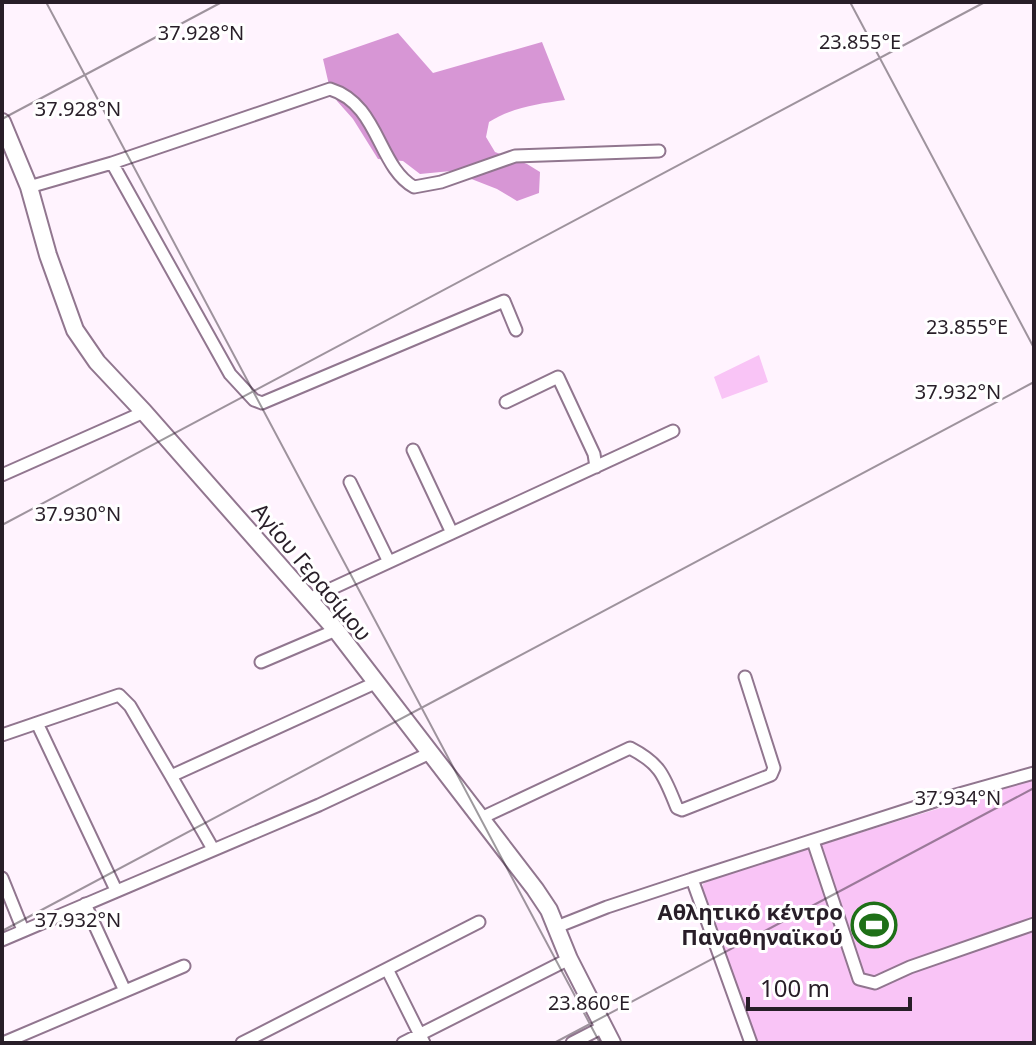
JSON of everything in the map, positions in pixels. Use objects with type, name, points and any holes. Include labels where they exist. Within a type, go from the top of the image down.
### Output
[{"type":"street","points":[[29,187],[112,163],[330,89],[345,94],[374,128],[402,180],[414,187],[441,182],[515,156],[659,151]]},
{"type":"street","name":"Αγίου Γερασίμου","points":[[2,122],[29,187],[48,255],[75,330],[97,362],[336,630],[535,889],[549,910],[554,928],[612,1043]]},
{"type":"street","points":[[112,163],[230,374],[254,400],[262,403],[271,401],[339,369],[504,301],[516,330]]},
{"type":"street","points":[[506,402],[558,377],[594,454],[596,467]]},
{"type":"street","points":[[2,475],[144,412]]},
{"type":"street","points":[[309,599],[673,431]]},
{"type":"street","points":[[413,450],[452,533]]},
{"type":"street","points":[[350,482],[389,562]]},
{"type":"street","points":[[261,662],[336,630]]},
{"type":"street","points":[[479,819],[630,748],[651,759],[664,777],[677,808],[682,810],[771,775],[774,768],[745,677]]},
{"type":"street","points":[[171,776],[375,683]]},
{"type":"street","points":[[2,735],[119,695],[130,706],[213,849]]},
{"type":"street","points":[[37,723],[116,890]]},
{"type":"street","points":[[2,940],[319,805],[430,753]]},
{"type":"street","points":[[554,928],[692,879],[938,800],[1034,773]]},
{"type":"street","points":[[813,841],[859,979],[875,983],[910,967],[1034,924]]},
{"type":"street","points":[[2,878],[23,930]]},
{"type":"street","points":[[692,879],[751,1043]]},
{"type":"street","points":[[85,904],[125,991]]},
{"type":"street","points":[[246,1042],[479,922]]},
{"type":"street","points":[[403,1043],[422,1039],[569,959]]},
{"type":"street","points":[[3,1043],[184,966]]},
{"type":"street","points":[[387,969],[422,1039]]},
{"type":"street","points":[[572,1043],[603,1027]]},
{"type":"shaded area","points":[[398,33],[433,73],[542,42],[565,100],[526,107],[498,117],[489,122],[486,137],[495,152],[540,172],[539,193],[517,201],[497,189],[451,171],[420,174],[403,161],[378,159],[353,119],[337,101],[329,85],[323,59]]},
{"type":"shaded area","points":[[759,355],[768,382],[722,399],[714,377]]},
{"type":"shaded area","name":"Αθλητικό κέντρο Παναθηναϊκού","points":[[1034,779],[1034,1043],[756,1043],[702,894],[703,884],[713,878]]},
{"type":"place","name":"Αθλητικό κέντρο Παναθηναϊκού","points":[[874,925]]}]
